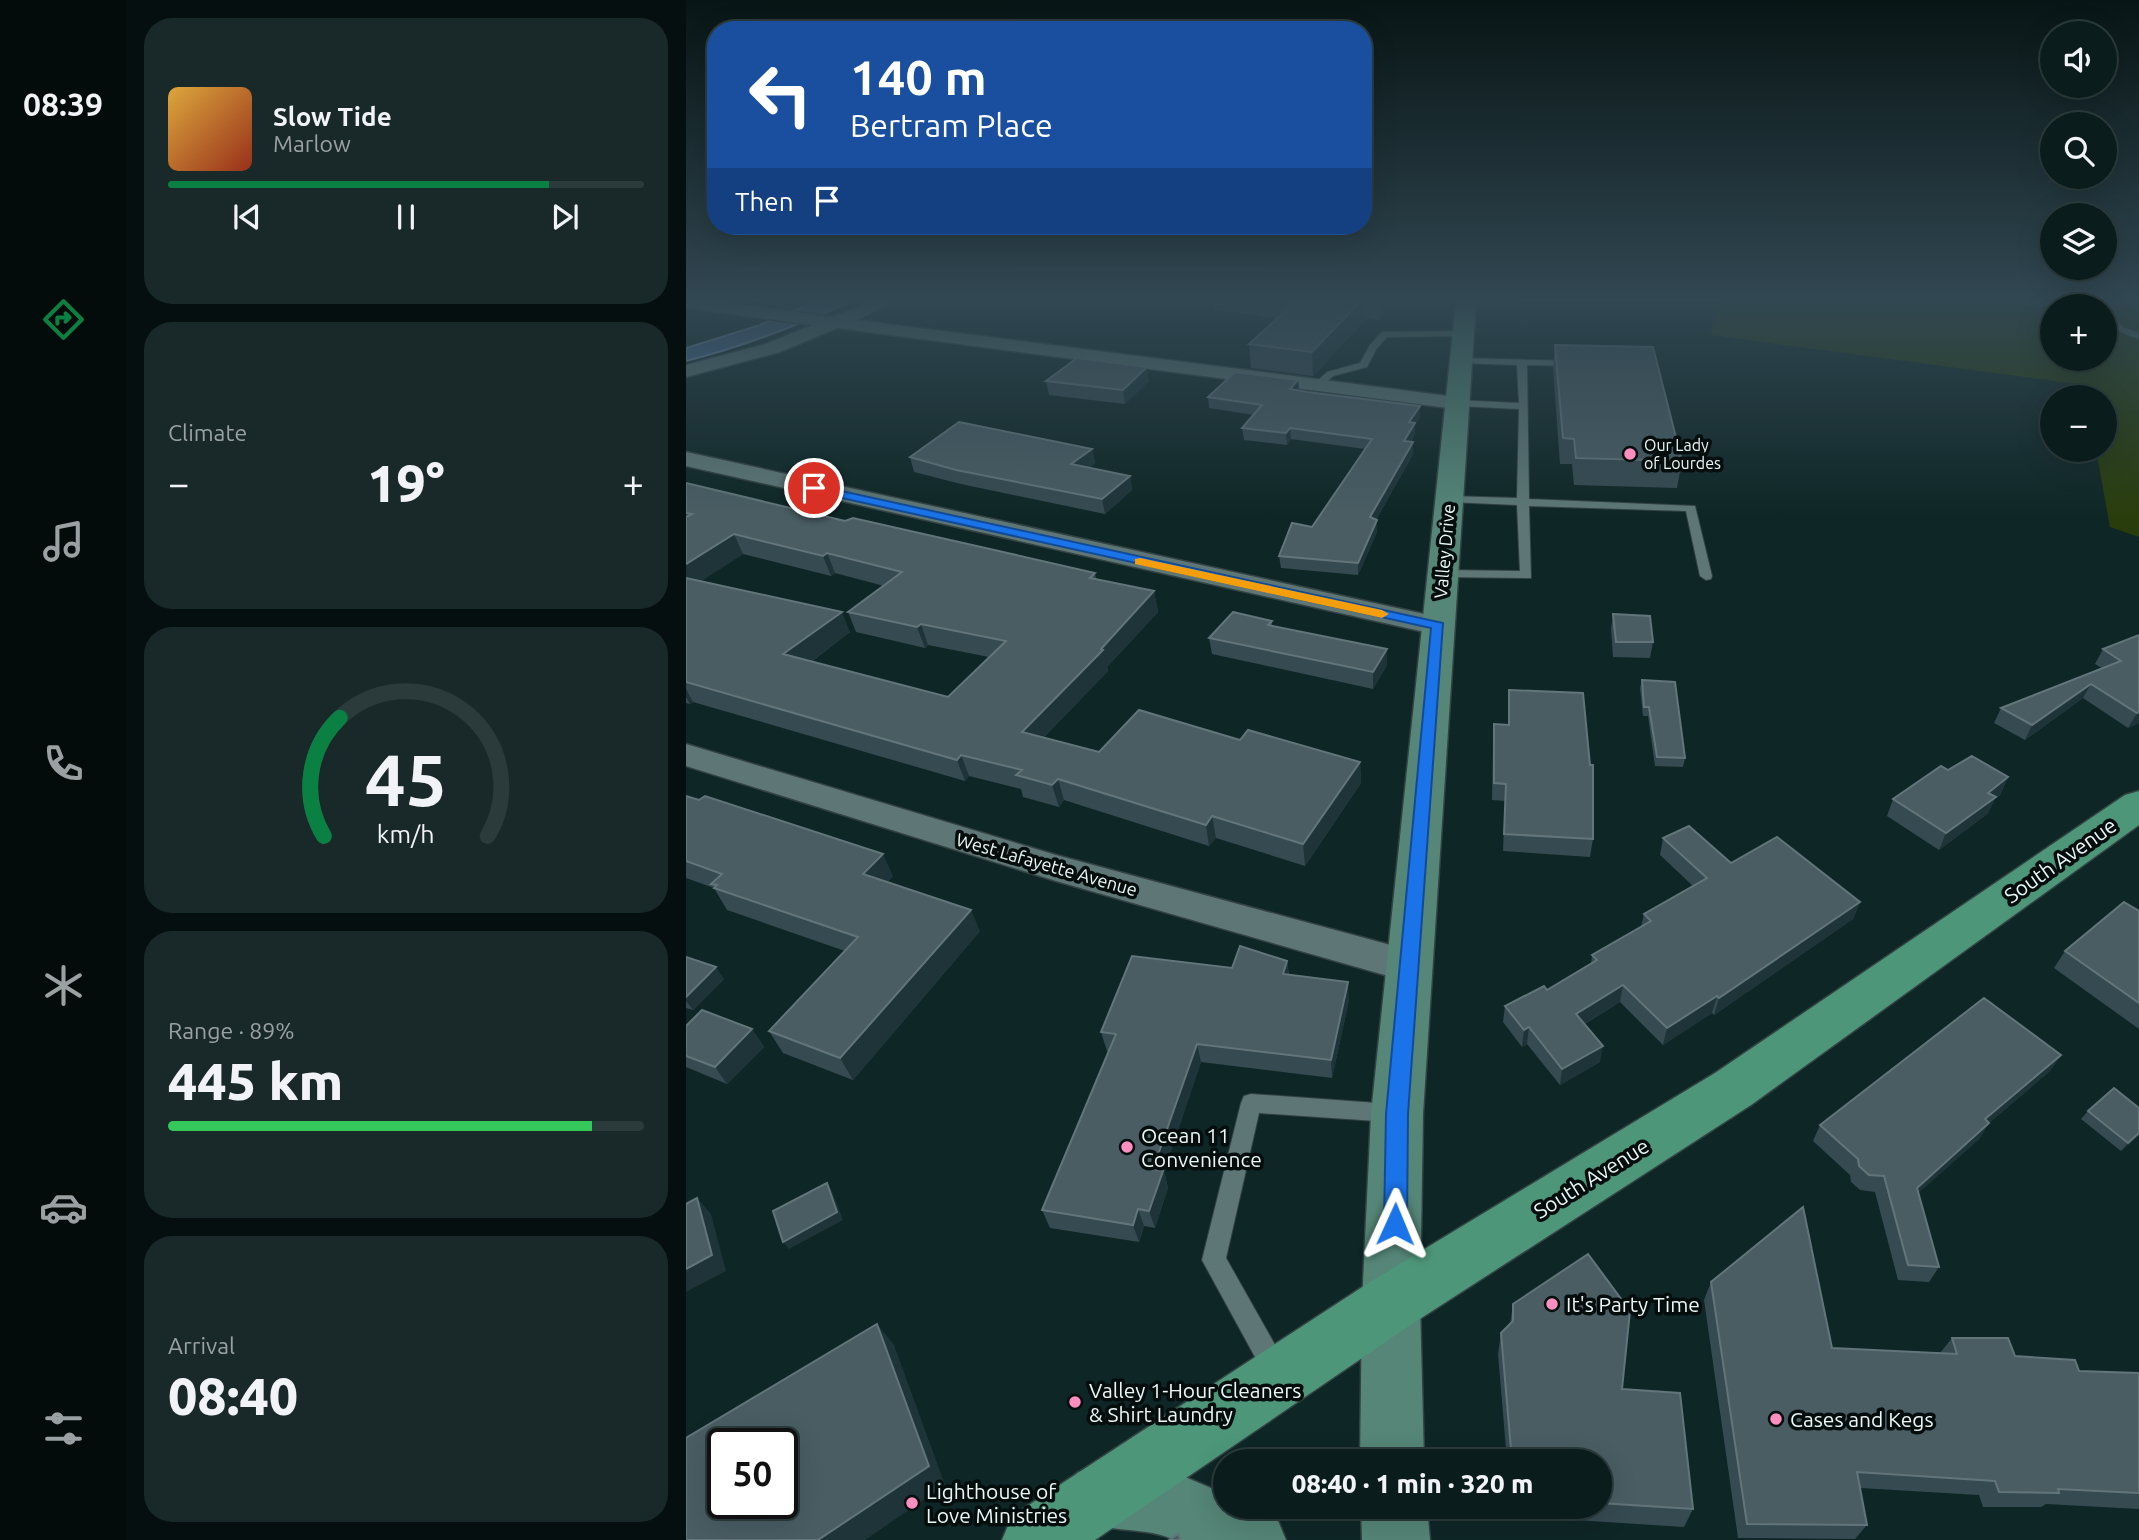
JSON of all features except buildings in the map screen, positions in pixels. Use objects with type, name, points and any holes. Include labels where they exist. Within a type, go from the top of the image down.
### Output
[{"type":"main road","name":"Valley Drive","points":[[1392,1449],[1391,1303],[1397,1114],[1459,374]]},
{"type":"main road","name":"South Avenue","points":[[1036,1540],[1098,1496],[1391,1303],[1733,1089],[2139,805]]},
{"type":"main road","points":[[1098,1496],[1164,1502],[1252,1540]]},
{"type":"main road","points":[[1395,1519],[1396,1540]]},
{"type":"street","points":[[1231,374],[1456,403]]},
{"type":"street","points":[[686,459],[1438,626]]},
{"type":"street","name":"West Lafayette Avenue","points":[[686,755],[1056,868],[1409,967]]},
{"type":"lane","points":[[1318,385],[1331,374]]},
{"type":"lane","points":[[1443,574],[1527,575],[1523,502],[1523,374]]},
{"type":"lane","points":[[1456,403],[1524,406]]},
{"type":"lane","points":[[1449,499],[1692,508],[1706,576]]},
{"type":"lane","points":[[1279,1377],[1214,1259],[1251,1103],[1397,1114]]},
{"type":"green space","points":[[2001,374],[2139,374],[2139,537],[2110,527],[2098,462],[2117,462],[2117,385],[2084,385]]},
{"type":"slow traffic","points":[[1140,562],[1382,614]]},
{"type":"place","name":"Our Lady of Lourdes","points":[[1630,454]]},
{"type":"place","name":"Ocean 11 Convenience","points":[[1127,1147]]},
{"type":"place","name":"It's Party Time","points":[[1552,1304]]},
{"type":"place","name":"Valley 1-Hour Cleaners & Shirt Laundry","points":[[1075,1402]]},
{"type":"place","name":"Cases and Kegs","points":[[1776,1419]]},
{"type":"place","name":"Lighthouse of Love Ministries","points":[[912,1503]]},
{"type":"route","points":[[814,488],[1438,626],[1397,1114],[1395,1224]]}]
